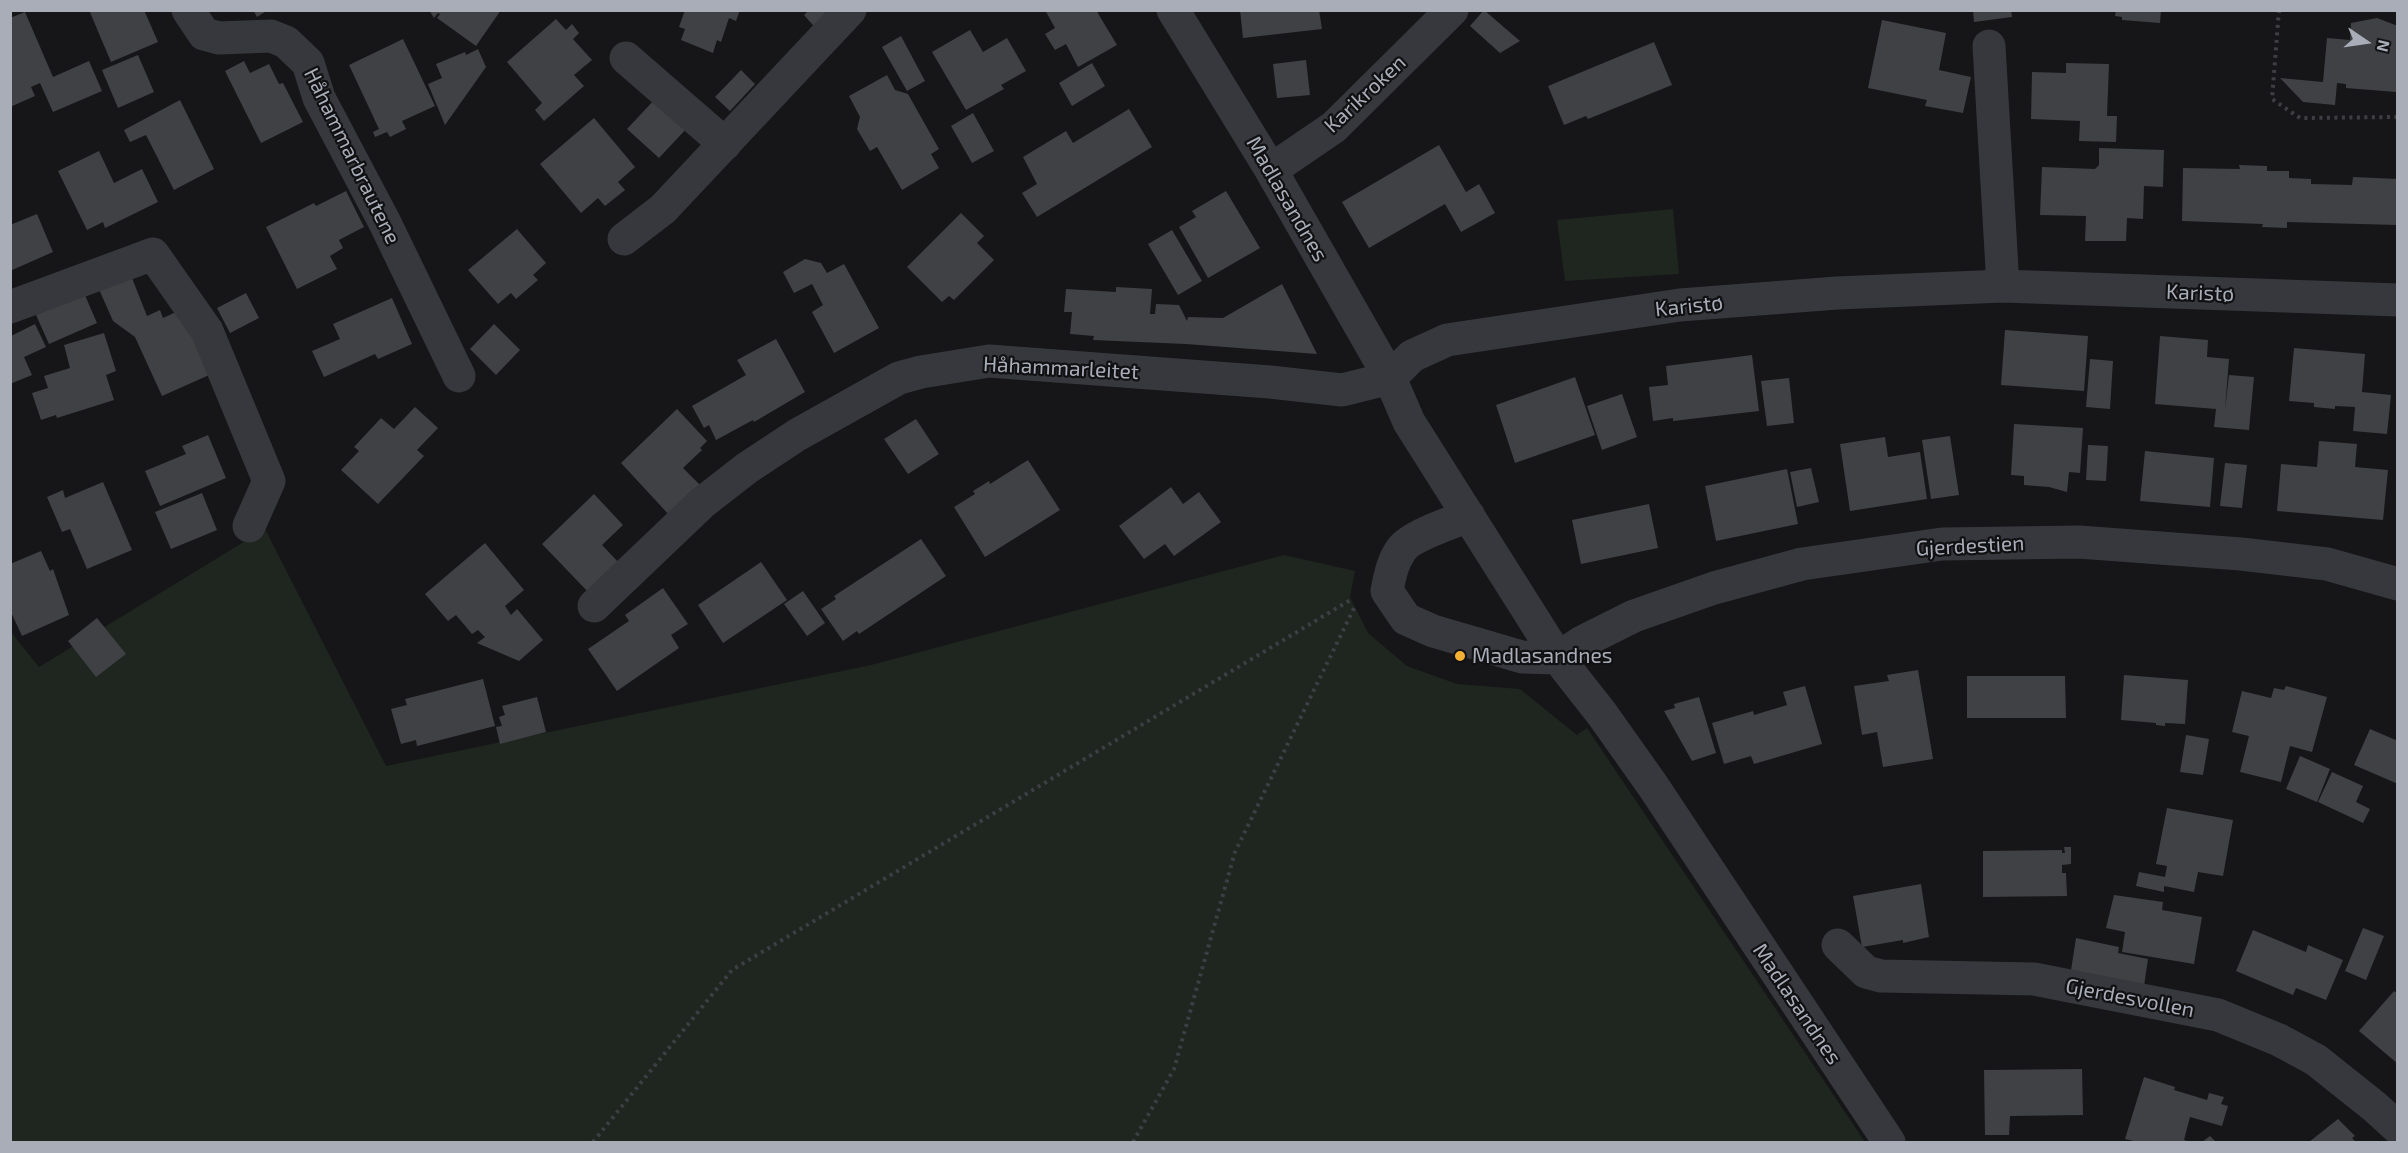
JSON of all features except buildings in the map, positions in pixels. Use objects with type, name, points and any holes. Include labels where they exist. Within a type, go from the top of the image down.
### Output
[{"type":"street","name":"Håhammarbrautene","points":[[188,10],[204,34],[219,38],[272,36],[286,42],[308,63],[319,98],[385,223],[459,376]]},
{"type":"street","points":[[624,239],[663,209],[850,10]]},
{"type":"street","name":"Madlasandnes","points":[[1173,10],[1271,170],[1390,378],[1409,422],[1558,658],[1602,714],[1653,786],[1889,1143]]},
{"type":"street","name":"Karikroken","points":[[1271,170],[1334,127],[1452,10]]},
{"type":"street","points":[[1989,46],[2003,286]]},
{"type":"street","points":[[626,58],[725,144]]},
{"type":"street","points":[[10,307],[153,254],[207,331],[269,481],[249,526]]},
{"type":"street","name":"Karistø","points":[[1390,378],[1412,356],[1447,340],[1680,305],[1837,293],[2003,286],[2397,300]]},
{"type":"street","name":"Håhammarleitet","points":[[594,606],[702,503],[747,468],[879,387],[910,375],[990,361],[1258,381],[1342,390],[1390,378]]},
{"type":"street","points":[[1469,516],[1428,532],[1402,547],[1392,566],[1387,591],[1406,619],[1433,631],[1522,657],[1558,658]]},
{"type":"street","name":"Gjerdestien","points":[[1558,658],[1582,642],[1634,616],[1714,588],[1802,564],[1942,544],[2079,542],[2241,554],[2327,564],[2397,584]]},
{"type":"street","name":"Gjerdesvollen","points":[[1838,945],[1866,972],[1881,976],[2034,979],[2218,1015],[2279,1040],[2316,1060],[2375,1107],[2397,1128]]},
{"type":"path","points":[[2279,10],[2272,99],[2300,118],[2397,117]]},
{"type":"path","points":[[593,1143],[732,970],[1360,594],[1235,852],[1174,1069],[1133,1143]]},
{"type":"shaded area","points":[[1673,209],[1679,274],[1565,281],[1557,220]]},
{"type":"shaded area","points":[[265,529],[386,766],[871,665],[1284,555],[1355,571],[1350,597],[1368,633],[1407,666],[1457,684],[1520,689],[1577,735],[1587,728],[1865,1142],[11,1142],[10,631],[39,667]]},
{"type":"place","name":"Madlasandnes","points":[[1460,656]]}]
